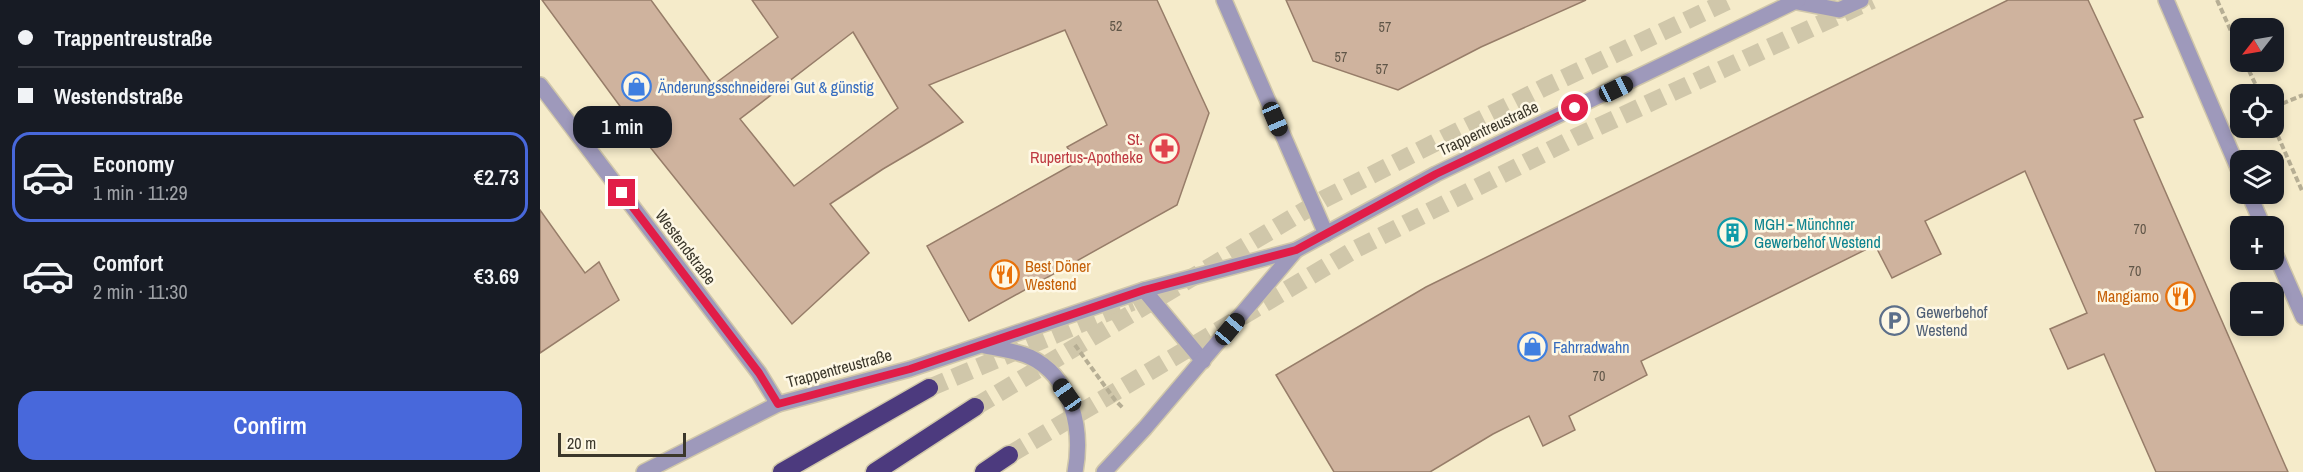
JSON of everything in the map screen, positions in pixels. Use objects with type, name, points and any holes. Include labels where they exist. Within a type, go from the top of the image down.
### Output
[{"type":"highway","points":[[782,472],[928,388]]},
{"type":"highway","points":[[875,472],[975,407]]},
{"type":"highway","points":[[984,472],[1010,455],[996,472]]},
{"type":"street","points":[[1224,0],[1326,234]]},
{"type":"street","name":"Trappentreustraße","points":[[644,472],[778,404],[910,369],[984,346],[1144,290],[1296,250],[1436,174],[1797,1],[1839,10],[1861,0]]},
{"type":"street","points":[[2166,0],[2230,150]]},
{"type":"street","name":"Westendstraße","points":[[540,85],[759,373],[778,404]]},
{"type":"street","name":"Trappentreustraße","points":[[1104,472],[1203,361],[1296,250]]},
{"type":"street","points":[[2282,270],[2303,316]]},
{"type":"street","points":[[1144,290],[1203,361]]},
{"type":"street","points":[[984,346],[1028,356],[1048,367],[1067,395],[1077,421],[1079,452],[1075,472]]},
{"type":"path","points":[[2217,0],[2230,29]]},
{"type":"path","points":[[2284,103],[2303,94]]},
{"type":"path","points":[[2279,138],[2303,193]]},
{"type":"path","points":[[1061,320],[1072,342],[1115,400],[1145,428]]},
{"type":"building","points":[[542,0],[651,0],[713,85],[778,37],[752,0],[1157,0],[1209,113],[1177,205],[969,321],[927,246],[1077,162],[1067,147],[1107,125],[1065,30],[929,85],[963,122],[883,169],[830,204],[869,253],[792,324],[650,147]],"holes":[[[853,32],[898,108],[794,186],[740,119]]]},
{"type":"building","points":[[1286,0],[1586,0],[1481,47],[1398,90],[1313,61]]},
{"type":"building","name":"MGH - Münchner Gewerbehof Westend","points":[[2008,0],[2088,0],[2143,117],[2134,120],[2288,472],[2156,472],[2104,354],[2068,369],[2050,329],[2087,313],[2025,171],[1925,221],[1941,254],[1892,278],[1875,245],[1641,361],[1647,375],[1569,416],[1575,430],[1543,446],[1529,416],[1493,434],[1430,472],[1334,472],[1276,375],[1426,287]]},
{"type":"building","points":[[540,210],[585,273],[599,262],[619,300],[540,353]]},
{"type":"tunnel","points":[[975,407],[1324,199],[1545,87],[1730,0]]},
{"type":"tunnel","points":[[1009,455],[1354,250],[1576,137],[1872,0]]},
{"type":"tunnel","points":[[929,388],[1132,302]]},
{"type":"place","name":"Änderungsschneiderei Gut & günstig","points":[[637,87]]},
{"type":"place","name":"St. Rupertus-Apotheke","points":[[1164,148]]},
{"type":"place","name":"MGH - Münchner Gewerbehof Westend","points":[[1733,233]]},
{"type":"place","name":"Best Döner Westend","points":[[1004,275]]},
{"type":"place","name":"Mangiamo","points":[[2180,296]]},
{"type":"place","name":"Gewerbehof Westend","points":[[1895,321]]},
{"type":"place","name":"Fahrradwahn","points":[[1532,347]]},
{"type":"route","points":[[622,193],[759,373],[778,404],[910,369],[984,346],[1144,290],[1296,250],[1436,174],[1575,108]]}]
